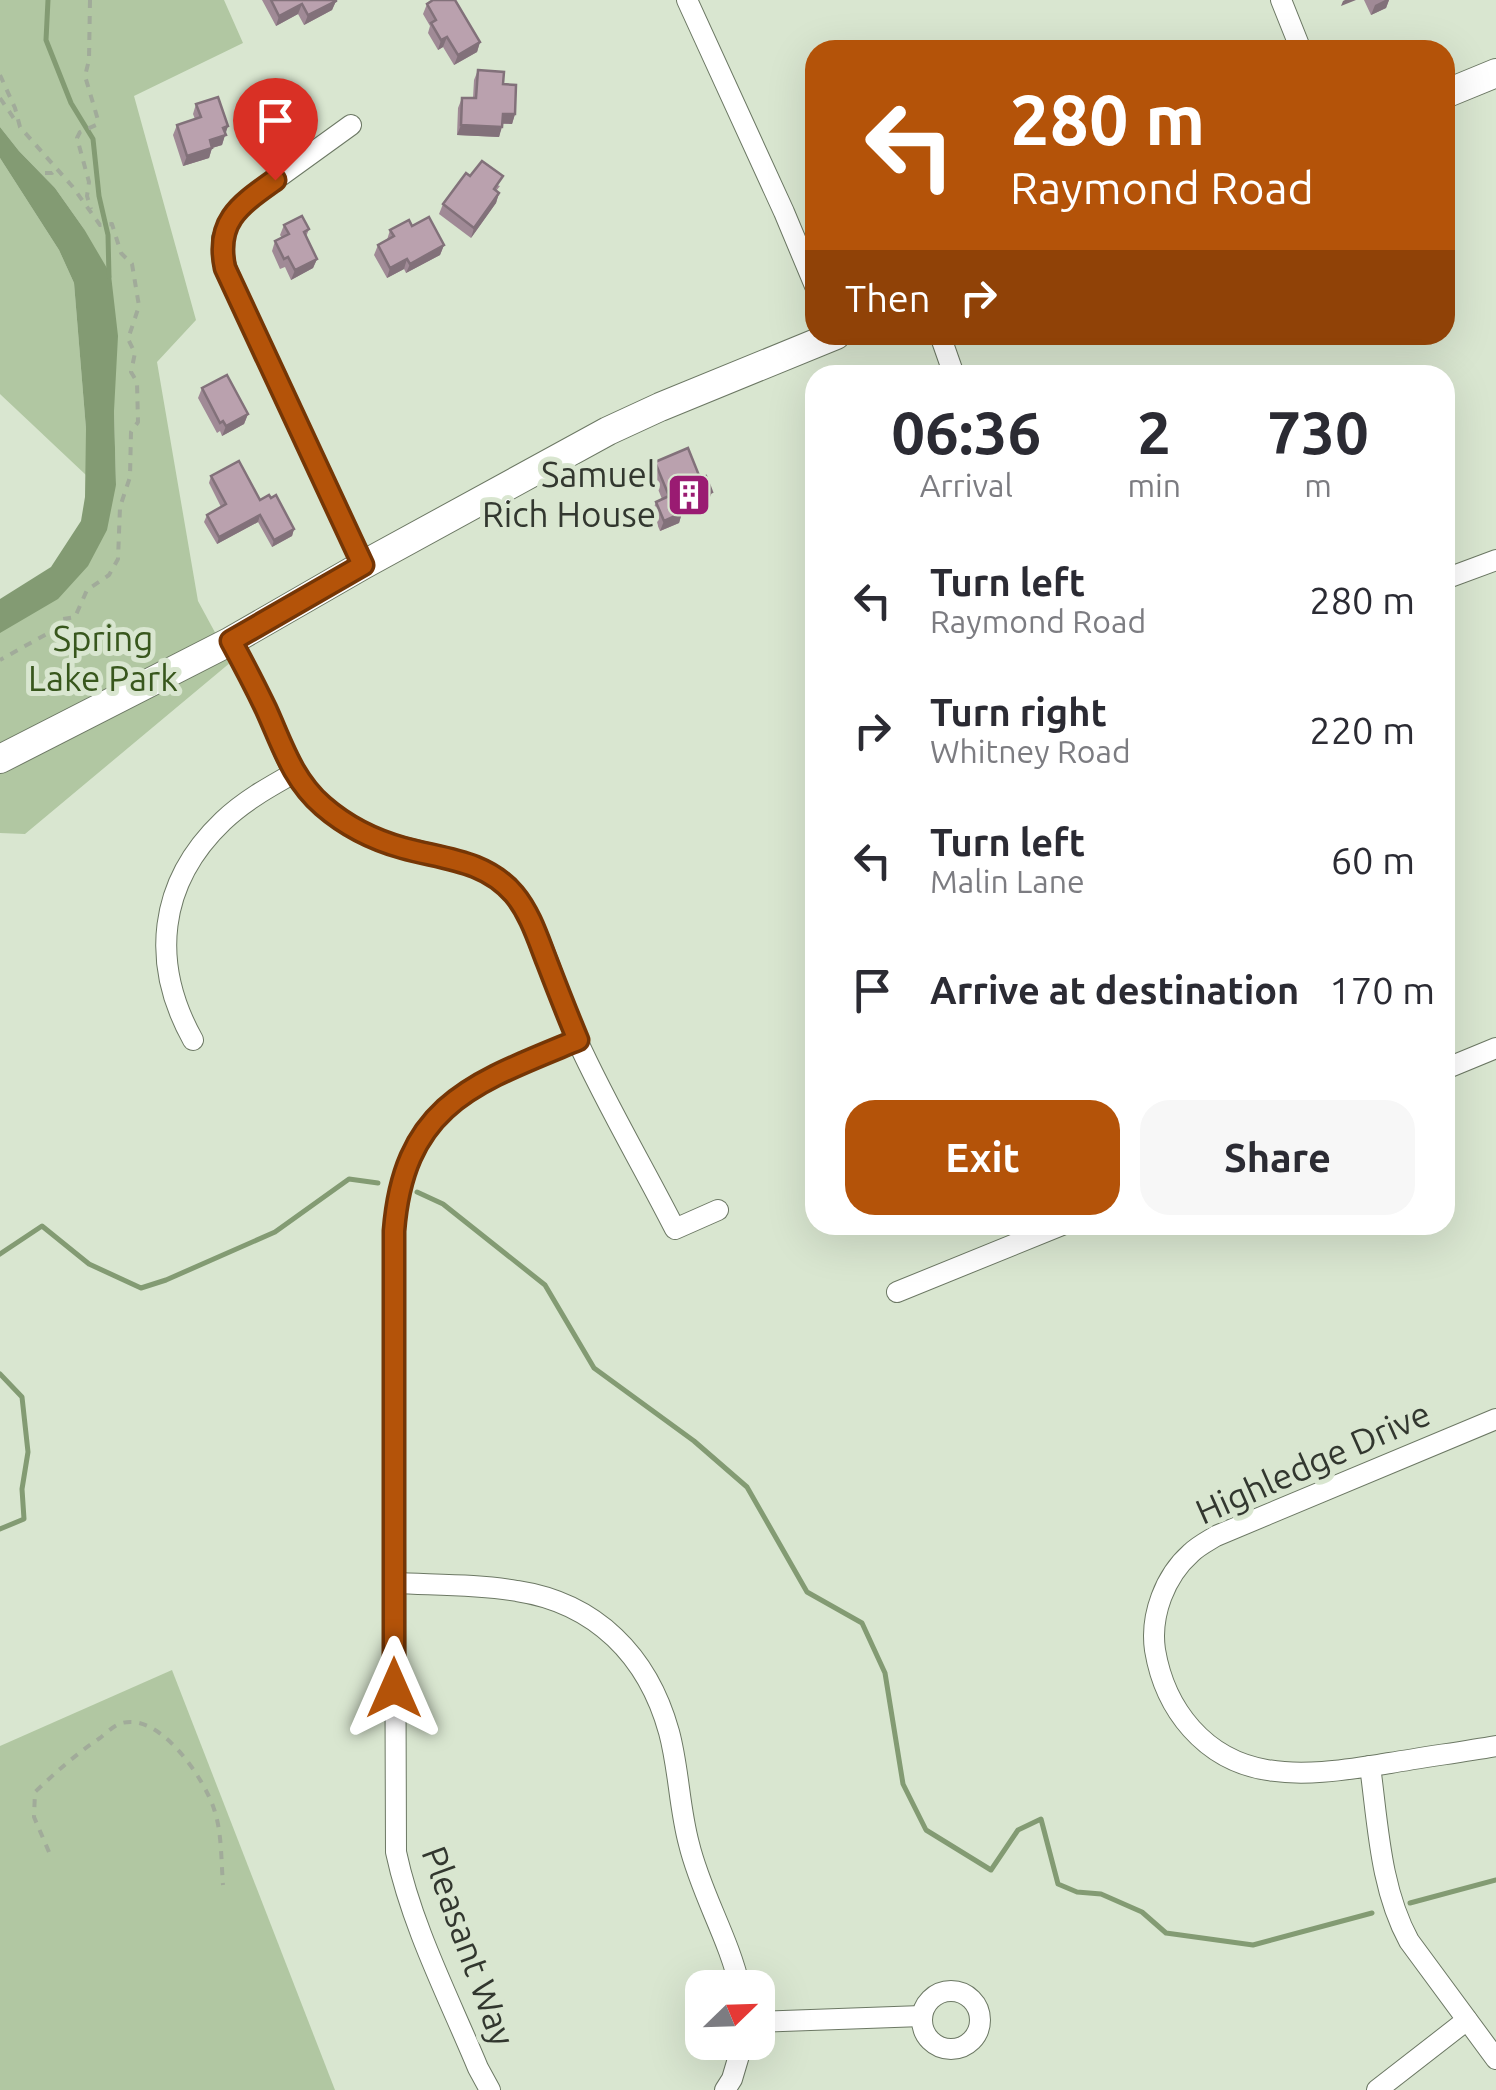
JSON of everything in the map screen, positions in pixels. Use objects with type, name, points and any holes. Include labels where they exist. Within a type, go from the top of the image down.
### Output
[{"type":"main road","points":[[1455,90],[1496,73]]},
{"type":"main road","points":[[0,759],[231,641],[608,431],[812,345]]},
{"type":"street","points":[[688,0],[805,262]]},
{"type":"street","points":[[1281,0],[1297,40]]},
{"type":"street","points":[[351,125],[240,206],[226,226],[222,254],[231,282],[363,565]]},
{"type":"street","points":[[1455,576],[1496,560]]},
{"type":"street","points":[[231,641],[294,773],[322,806],[356,829],[402,848],[482,869],[513,893],[532,923],[578,1040],[676,1229],[718,1210]]},
{"type":"street","points":[[194,1040],[175,1003],[165,958],[175,894],[183,873],[211,833],[244,804],[294,773]]},
{"type":"street","name":"Pleasant Way","points":[[490,2090],[414,1914],[396,1852],[394,1231],[401,1180],[412,1154],[425,1132],[458,1096],[496,1074],[578,1040]]},
{"type":"street","points":[[1455,1065],[1496,1048]]},
{"type":"street","points":[[897,1292],[1037,1235]]},
{"type":"street","name":"Highledge Drive","points":[[1370,1766],[1270,1771],[1220,1754],[1193,1732],[1168,1696],[1159,1673],[1154,1641],[1156,1611],[1168,1580],[1191,1552],[1216,1536],[1496,1419]]},
{"type":"street","points":[[395,1583],[534,1594],[583,1614],[631,1652],[660,1701],[675,1757],[689,1844],[736,1970]]},
{"type":"street","points":[[1496,1746],[1370,1766],[1384,1868],[1398,1921],[1496,2059]]},
{"type":"street","points":[[775,2021],[922,2016]]},
{"type":"street","points":[[1377,2090],[1467,2020]]},
{"type":"street","points":[[725,2090],[737,2060]]},
{"type":"path","points":[[90,0],[90,60],[85,76],[98,120],[77,138],[89,182],[86,196],[92,213]]},
{"type":"path","points":[[0,75],[20,127]]},
{"type":"path","points":[[0,98],[100,225],[112,224],[121,253],[132,264],[139,306],[128,339],[134,353],[132,372],[138,422],[131,432],[130,477],[120,507],[118,559],[109,575],[87,590],[75,617],[63,620],[52,631],[0,660]]},
{"type":"path","points":[[45,173],[57,169]]},
{"type":"path","points":[[67,195],[76,191]]},
{"type":"path","points":[[49,1852],[34,1817],[35,1792],[70,1759],[120,1724],[138,1722],[155,1728],[169,1740],[206,1788],[215,1811],[223,1885]]},
{"type":"green space","name":"Spring Lake Park","points":[[0,0],[224,0],[243,43],[134,96],[196,320],[157,362],[198,601],[231,662],[25,834],[0,833],[0,626],[30,612],[116,485],[114,411],[84,229],[55,188],[0,127]]},
{"type":"green space","points":[[0,158],[59,250],[74,283],[86,475],[0,394]]},
{"type":"green space","points":[[172,1670],[335,2090],[0,2090],[0,1746]]},
{"type":"shaded area","points":[[0,127],[55,188],[111,275],[118,336],[116,485],[107,530],[88,566],[58,599],[0,633],[0,599],[51,567],[81,521],[86,429],[74,283],[59,250],[0,158]]},
{"type":"building","points":[[271,0],[336,1],[308,15],[302,4],[279,16]]},
{"type":"building","points":[[433,0],[455,0],[480,42],[458,55],[447,37],[441,40],[431,23],[436,20],[427,4]]},
{"type":"building","points":[[478,70],[504,72],[503,84],[516,85],[515,114],[503,114],[502,127],[461,125],[462,98],[476,98]]},
{"type":"building","points":[[218,97],[228,126],[223,128],[226,135],[210,140],[212,148],[187,156],[177,125],[201,117],[196,104]]},
{"type":"building","points":[[482,161],[503,176],[494,189],[499,193],[474,228],[443,204],[466,173],[470,176]]},
{"type":"building","points":[[302,216],[309,229],[304,232],[317,259],[295,270],[275,241],[289,234],[284,225]]},
{"type":"building","points":[[429,217],[444,245],[410,264],[407,259],[390,268],[378,245],[394,236],[390,230],[409,220],[412,226]]},
{"type":"building","points":[[227,375],[248,414],[226,426],[223,421],[220,423],[202,388]]},
{"type":"building","name":"Samuel Rich House","points":[[688,448],[700,478],[706,476],[712,492],[679,505],[682,513],[664,521],[656,502],[669,496],[655,462]]},
{"type":"building","points":[[239,461],[260,500],[276,495],[294,529],[274,540],[260,515],[219,537],[207,515],[226,504],[211,476]]},
{"type":"waterway","points":[[48,0],[46,40],[71,103],[93,139],[108,235],[109,277]]},
{"type":"waterway","points":[[0,1254],[42,1226],[89,1264],[141,1288],[275,1232],[349,1179],[378,1183]]},
{"type":"waterway","points":[[417,1192],[443,1204],[545,1285],[594,1368],[694,1441],[747,1487],[807,1592],[862,1623],[885,1673],[903,1784],[926,1830],[991,1870],[1018,1830],[1041,1819],[1058,1884],[1077,1892],[1101,1894],[1142,1912],[1166,1933],[1253,1945],[1372,1913]]},
{"type":"waterway","points":[[0,1374],[22,1397],[28,1452],[22,1489],[24,1519],[0,1529]]},
{"type":"waterway","points":[[1410,1903],[1496,1880]]},
{"type":"place","name":"Samuel Rich House","points":[[689,495]]},
{"type":"route","points":[[275,180],[240,206],[226,226],[222,238],[225,268],[363,565],[231,641],[294,773],[322,806],[374,838],[482,869],[513,893],[532,923],[578,1040],[496,1074],[458,1096],[425,1132],[401,1180],[394,1231],[394,1688]]}]
